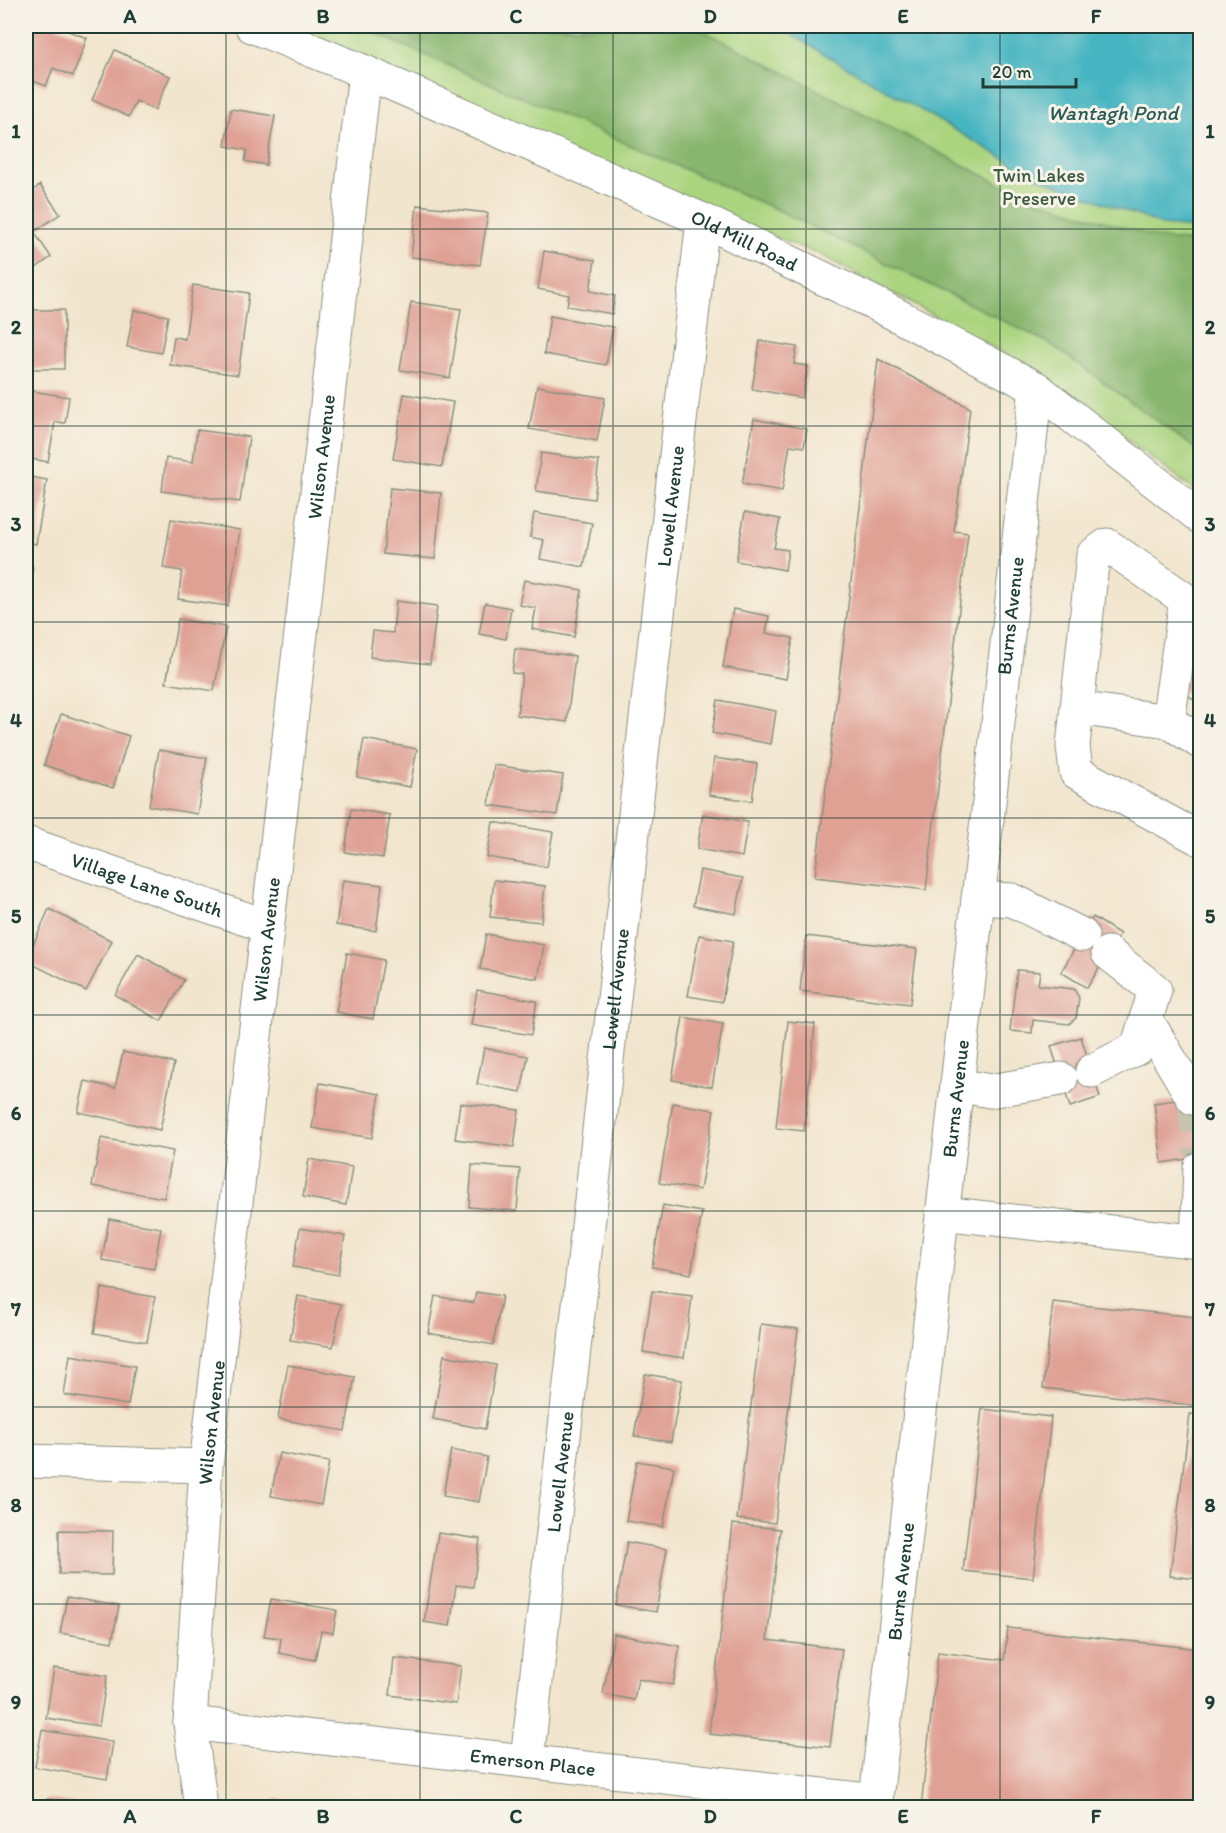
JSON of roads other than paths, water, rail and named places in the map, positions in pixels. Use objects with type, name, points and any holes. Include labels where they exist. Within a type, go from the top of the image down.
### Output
[{"type":"street","name":"Old Mill Road","points":[[252,26],[365,72],[703,220],[872,302],[1036,388],[1200,518]]},
{"type":"street","name":"Wilson Avenue","points":[[201,1808],[190,1723],[206,1466],[365,72]]},
{"type":"street","name":"Lowell Avenue","points":[[527,1760],[703,220]]},
{"type":"street","name":"Burns Avenue","points":[[875,1804],[1036,388]]},
{"type":"street","points":[[1168,721],[1193,603],[1107,545],[1093,555],[1073,746],[1076,772],[1200,839]]},
{"type":"street","points":[[1077,708],[1168,721],[1200,742]]},
{"type":"street","name":"Village Lane South","points":[[26,843],[266,926]]},
{"type":"street","points":[[957,1084],[990,1091],[1076,1075],[1137,1048],[1155,990],[1095,944],[1012,900],[978,898]]},
{"type":"street","points":[[1146,1019],[1193,1098]]},
{"type":"street","points":[[942,1213],[1198,1242],[1200,1168]]},
{"type":"street","points":[[26,1461],[206,1466]]},
{"type":"street","name":"Emerson Place","points":[[190,1723],[527,1760],[875,1804]]},
{"type":"water","name":"Wantagh Pond","points":[[776,26],[1200,26],[1200,229],[1162,225],[1034,176]]},
{"type":"tunnel","points":[[1193,1098],[1200,1153]]},
{"type":"park label","name":"Twin Lakes Preserve","points":[[1039,186]]}]
